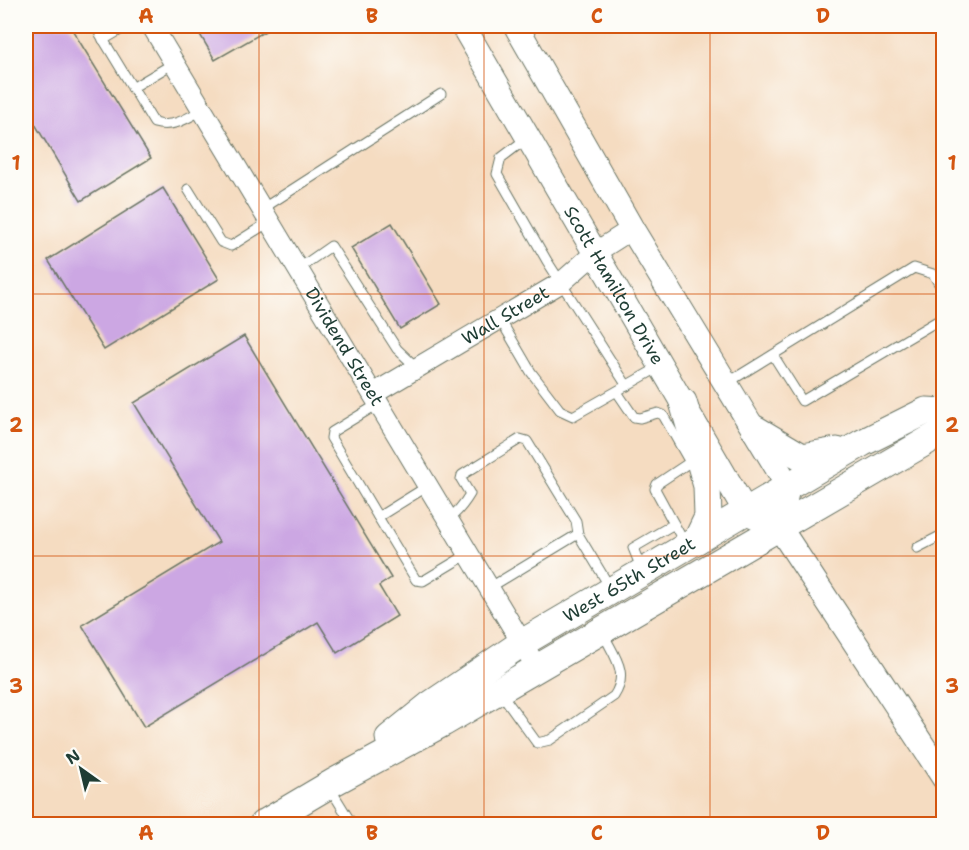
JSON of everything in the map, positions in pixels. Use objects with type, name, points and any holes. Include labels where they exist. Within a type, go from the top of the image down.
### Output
[{"type":"main road","points":[[683,402],[707,486],[708,517],[686,537]]},
{"type":"main road","name":"West 65th Street","points":[[331,784],[430,705],[522,643],[644,572],[686,537],[746,512],[862,443],[926,411],[944,412]]},
{"type":"main road","name":"West 65th Street","points":[[263,825],[939,434],[944,423]]},
{"type":"main road","points":[[755,429],[802,457],[823,455],[862,443]]},
{"type":"street","name":"Dividend Street","points":[[152,26],[537,668]]},
{"type":"street","name":"Scott Hamilton Drive","points":[[463,26],[683,402]]},
{"type":"street","points":[[516,26],[632,229],[788,486],[779,527]]},
{"type":"street","name":"Wall Street","points":[[376,399],[418,370],[562,282],[596,252],[632,229]]},
{"type":"street","points":[[699,456],[746,512],[779,527],[944,778]]},
{"type":"lane","points":[[95,26],[154,123],[166,126],[180,122],[202,110]]},
{"type":"lane","points":[[103,40],[127,26]]},
{"type":"lane","points":[[132,88],[174,63]]},
{"type":"lane","points":[[188,189],[221,242],[231,246],[266,216],[441,94]]},
{"type":"lane","points":[[529,137],[501,158],[497,174],[547,261],[627,386]]},
{"type":"lane","points":[[297,270],[331,246],[398,349],[418,370]]},
{"type":"lane","points":[[727,383],[914,268],[933,274],[944,292]]},
{"type":"lane","points":[[772,355],[802,400],[944,316]]},
{"type":"lane","points":[[500,319],[531,372],[560,410],[573,416],[662,366]]},
{"type":"lane","points":[[617,392],[634,417],[640,418],[658,413],[663,415],[699,456],[657,484],[655,489],[686,537]]},
{"type":"lane","points":[[376,399],[332,432],[331,438],[416,580],[423,581],[468,554]]},
{"type":"lane","points":[[448,519],[459,512],[462,502],[469,497],[462,476],[520,439],[527,441],[576,521],[578,534],[612,591]]},
{"type":"lane","points":[[378,517],[428,486]]},
{"type":"lane","points":[[489,588],[578,534]]},
{"type":"lane","points":[[917,548],[944,534]]},
{"type":"lane","points":[[499,690],[532,739],[542,744],[550,740],[614,696],[621,686],[622,676],[617,657],[602,631]]},
{"type":"lane","points":[[331,784],[352,825]]},
{"type":"building","points":[[26,26],[70,26],[151,158],[81,201],[26,109]]},
{"type":"building","points":[[195,26],[274,26],[215,60]]},
{"type":"building","points":[[163,188],[219,279],[104,350],[48,260]]},
{"type":"building","points":[[392,223],[441,304],[400,329],[351,248]]},
{"type":"building","points":[[244,336],[391,578],[379,586],[397,616],[337,653],[318,622],[144,727],[82,625],[219,542],[134,403]]}]
